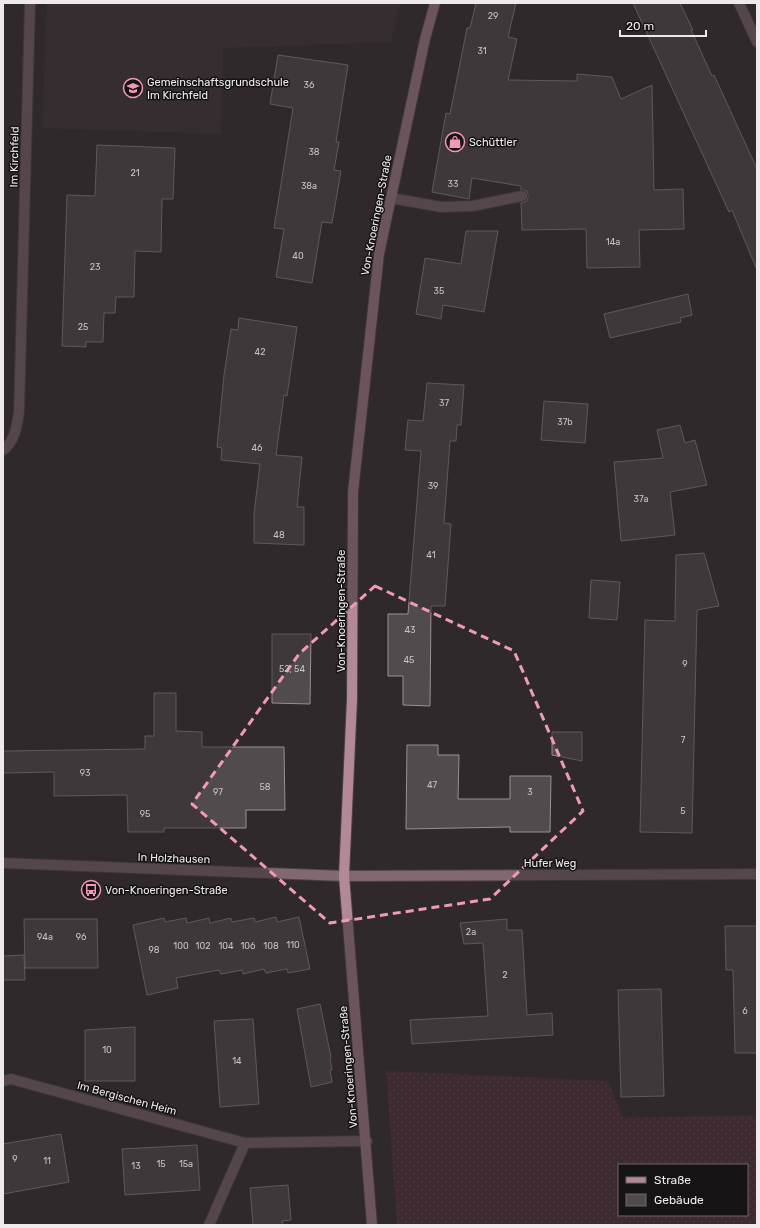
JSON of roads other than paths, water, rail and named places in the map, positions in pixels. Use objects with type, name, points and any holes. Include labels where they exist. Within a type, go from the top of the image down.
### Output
[{"type":"main road","name":"Von-Knoeringen-Straße","points":[[372,1225],[367,1141],[344,876],[352,699],[353,492],[379,254],[425,39],[435,3]]},
{"type":"street","name":"Im Kirchfeld","points":[[3,450],[9,446],[16,431],[19,412],[30,3]]},
{"type":"street","points":[[739,3],[757,42]]},
{"type":"street","points":[[391,198],[441,207],[473,206],[522,196]]},
{"type":"street","name":"In Holzhausen","points":[[3,863],[344,876]]},
{"type":"street","name":"Hufer Weg","points":[[344,876],[757,874]]},
{"type":"street","name":"Im Bergischen Heim","points":[[3,1081],[11,1079],[245,1143],[367,1141]]},
{"type":"street","points":[[209,1225],[245,1143]]},
{"type":"place","name":"Gemeinschaftsgrundschule Im Kirchfeld","points":[[133,88]]},
{"type":"place","name":"Schüttler","points":[[455,142]]},
{"type":"place","name":"Von-Knoeringen-Straße","points":[[91,890]]}]
